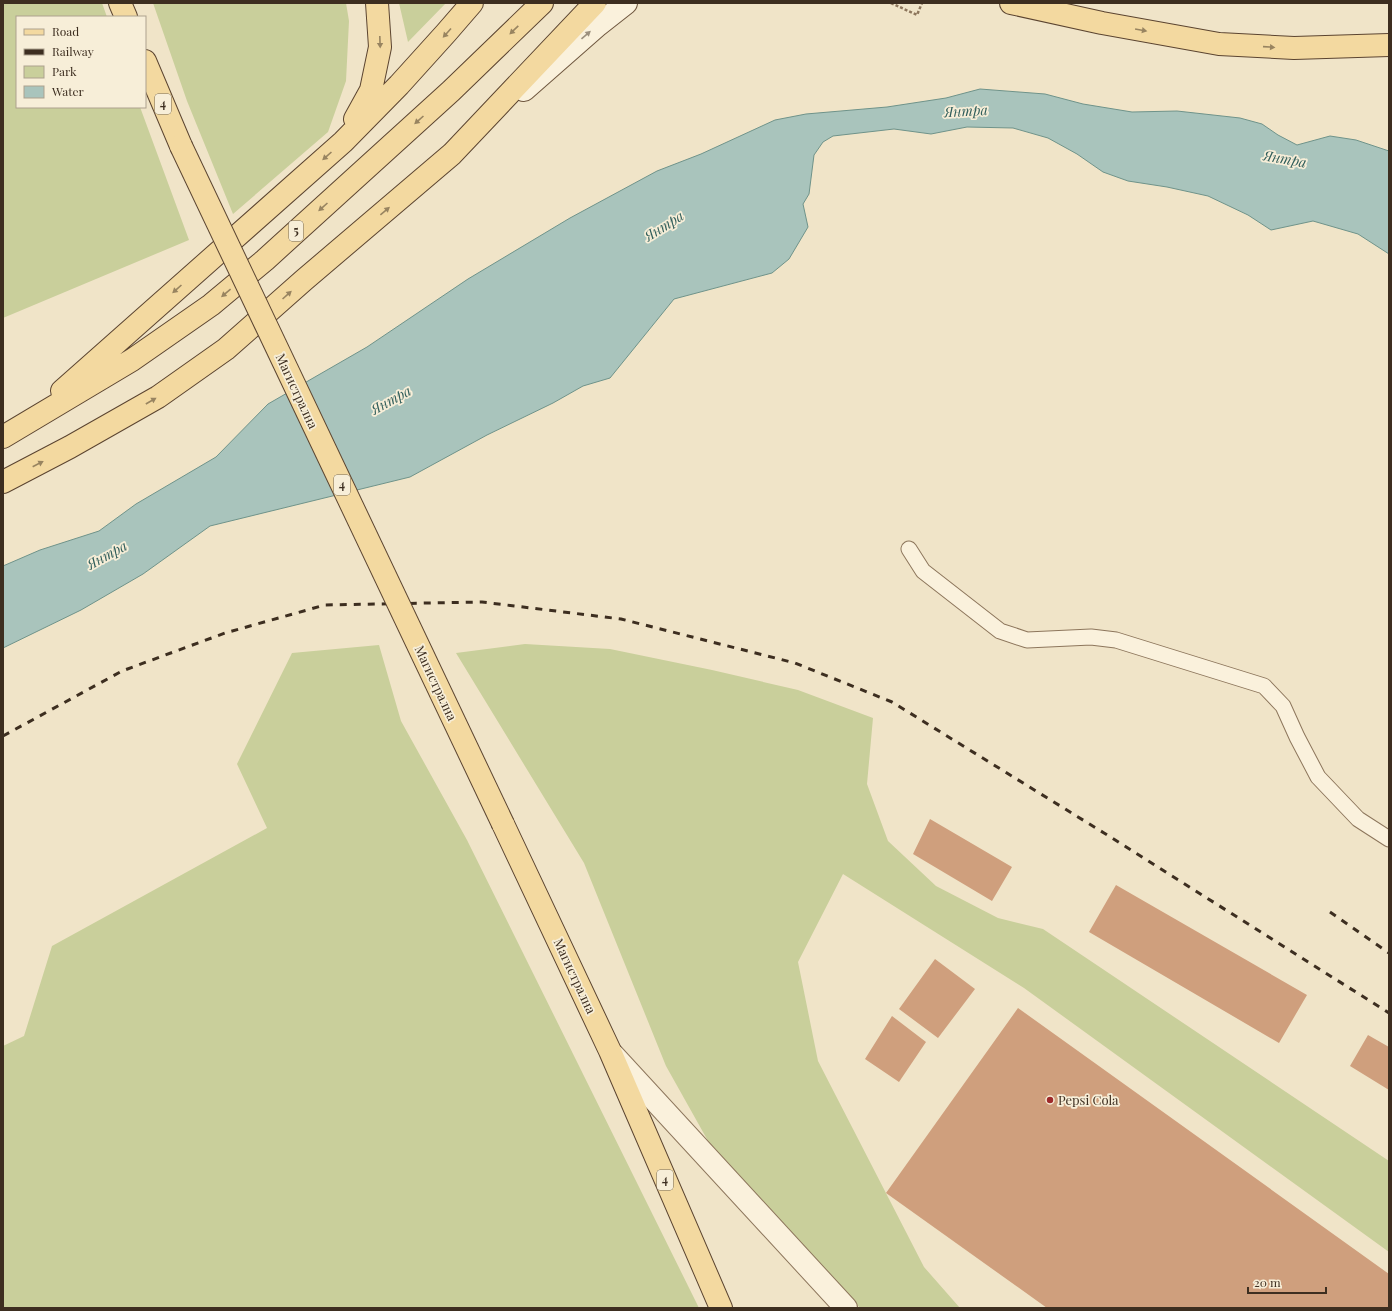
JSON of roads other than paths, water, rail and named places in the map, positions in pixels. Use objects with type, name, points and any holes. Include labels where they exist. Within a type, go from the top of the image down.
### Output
[{"type":"main road","points":[[120,3],[126,16]]},
{"type":"main road","points":[[343,142],[371,90],[380,47],[377,3]]},
{"type":"main road","points":[[23,426],[343,142],[399,85],[472,3]]},
{"type":"main road","name":"5","points":[[3,437],[132,360],[211,305],[265,260],[451,91],[542,3]]},
{"type":"main road","points":[[3,482],[70,447],[158,397],[226,349],[304,280],[452,154],[595,3]]},
{"type":"main road","points":[[1011,3],[1102,23],[1219,44],[1294,48],[1389,45]]},
{"type":"main road","points":[[1055,3],[1102,23]]},
{"type":"main road","name":"Магистрална","points":[[146,64],[181,146],[610,1051],[721,1308]]},
{"type":"street","points":[[452,154],[598,25],[626,3]]},
{"type":"street","points":[[610,1051],[846,1308]]},
{"type":"lane","points":[[909,549],[923,571],[1000,631],[1028,640],[1091,638],[1116,640],[1264,686],[1282,706],[1318,777],[1358,818],[1389,839]]},
{"type":"water","name":"Янтра","points":[[980,89],[1045,94],[1083,104],[1132,112],[1177,111],[1240,118],[1262,124],[1278,135],[1297,145],[1330,136],[1356,140],[1389,151],[1389,254],[1358,234],[1313,221],[1271,230],[1248,215],[1208,196],[1167,187],[1128,181],[1103,172],[1077,154],[1048,138],[1013,128],[967,127],[931,134],[894,129],[833,136],[823,142],[814,155],[809,194],[803,204],[808,227],[789,259],[772,273],[674,299],[610,378],[583,386],[553,403],[487,435],[410,477],[210,526],[143,574],[81,610],[3,648],[3,566],[40,550],[99,531],[136,504],[216,457],[268,404],[367,347],[468,279],[570,218],[657,171],[701,154],[775,120],[806,114],[887,107],[946,98]]},
{"type":"railway","points":[[3,736],[122,671],[225,633],[325,605],[482,602],[621,619],[795,663],[892,702],[1104,833],[1389,1013]]},
{"type":"railway","points":[[1330,912],[1389,953]]},
{"type":"place","name":"Pepsi Cola","points":[[1050,1100]]}]
